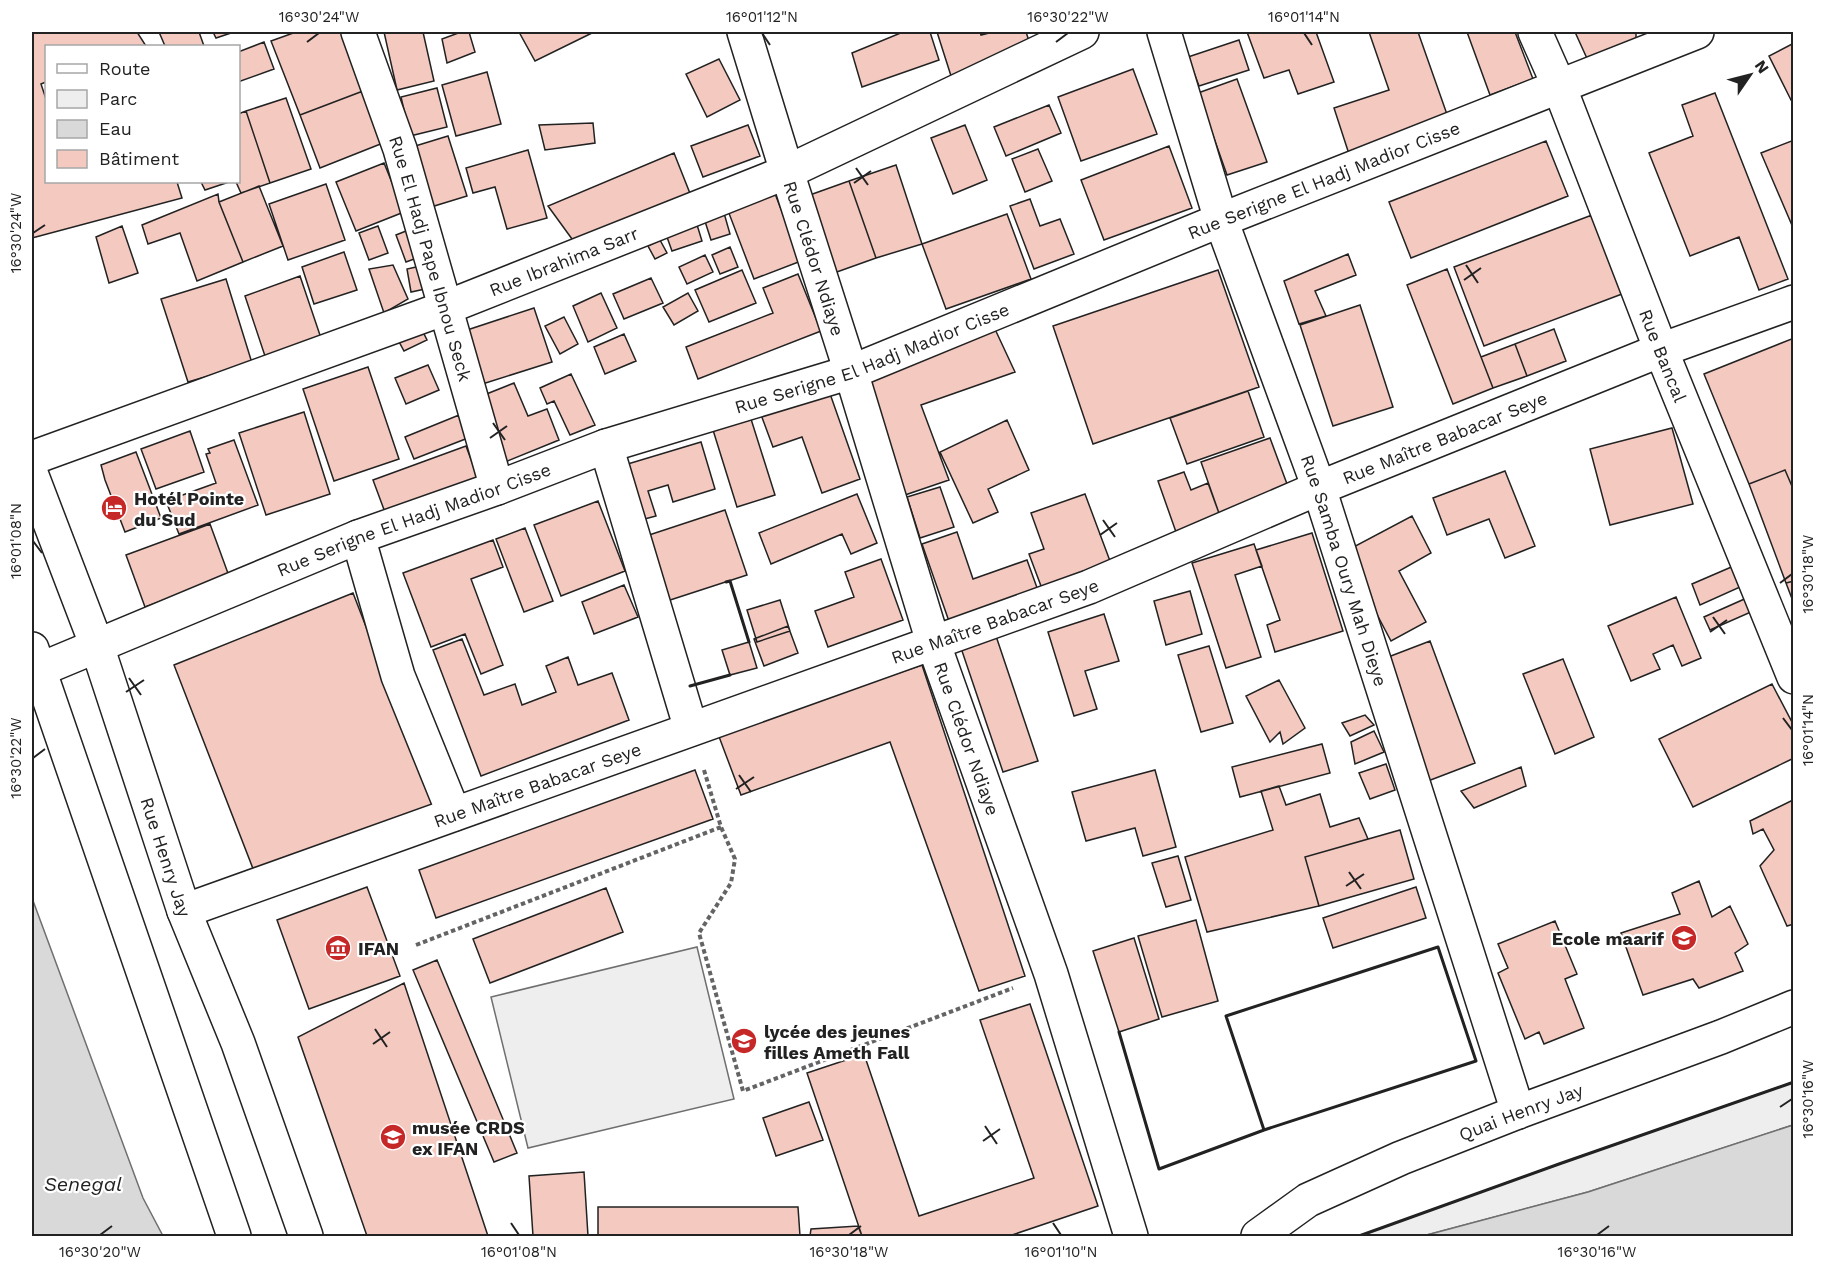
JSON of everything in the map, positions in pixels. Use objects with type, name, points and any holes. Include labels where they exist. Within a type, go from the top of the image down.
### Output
[{"type":"street","name":"Rue El Hadj Pape Ibnou Seck","points":[[358,32],[400,149],[497,488]]},
{"type":"street","name":"Rue Clédor Ndiaye","points":[[744,32],[933,642],[1051,974],[1131,1236]]},
{"type":"street","name":"Rue Ibrahima Sarr","points":[[32,458],[445,308],[786,172],[1082,32]]},
{"type":"street","name":"Rue Samba Oury Mah Dieye","points":[[1164,32],[1221,220],[1319,488],[1518,1112]]},
{"type":"street","name":"Rue Bancal","points":[[1534,32],[1559,86],[1661,350],[1794,677]]},
{"type":"street","name":"Rue Serigne El Hadj Madior Cisse","points":[[35,660],[97,646],[358,537],[497,488],[606,446],[851,372],[1221,220],[1697,32]]},
{"type":"street","name":"Rue Maître Babacar Seye","points":[[184,911],[1089,587],[1319,488],[1661,350],[1794,302]]},
{"type":"street","points":[[606,446],[691,729]]},
{"type":"street","name":"Rue Henry Jay","points":[[32,476],[97,646],[184,911],[238,1043],[306,1236]]},
{"type":"street","points":[[358,537],[398,676],[454,814]]},
{"type":"street","points":[[35,660],[234,1236]]},
{"type":"street","name":"Quai Henry Jay","points":[[1258,1236],[1308,1200],[1401,1158],[1794,1007]]},
{"type":"path","points":[[691,729],[721,827],[735,859],[731,883],[699,933],[743,1091],[1051,974]]},
{"type":"path","points":[[416,945],[721,827]]},
{"type":"green space","points":[[697,947],[734,1099],[528,1148],[491,997]]},
{"type":"green space","points":[[1793,1082],[1793,1125],[1588,1192],[1423,1236],[1359,1236],[1559,1164]]},
{"type":"water","name":"Senegal","points":[[32,898],[143,1198],[163,1236],[32,1236]]},
{"type":"water","points":[[1793,1125],[1793,1236],[1423,1236],[1588,1192]]},
{"type":"building","points":[[32,32],[137,32],[145,45],[45,45],[45,82],[41,84],[45,96],[45,183],[177,183],[182,198],[32,238]]},
{"type":"building","points":[[159,32],[199,32],[204,45],[165,45]]},
{"type":"building","points":[[213,32],[234,32],[216,38]]},
{"type":"building","points":[[296,32],[341,32],[363,91],[300,115],[271,41]]},
{"type":"building","points":[[384,32],[423,32],[434,81],[397,90]]},
{"type":"building","points":[[461,32],[469,32],[475,52],[447,63],[442,39]]},
{"type":"building","points":[[519,32],[594,32],[535,61]]},
{"type":"building","points":[[903,32],[930,32],[939,60],[862,87],[852,53]]},
{"type":"building","points":[[937,32],[980,32],[981,35],[993,32],[1026,32],[1033,53],[952,79]]},
{"type":"building","points":[[1247,32],[1316,32],[1334,82],[1298,94],[1289,70],[1264,78]]},
{"type":"building","points":[[1369,32],[1418,32],[1449,120],[1349,154],[1334,108],[1389,90]]},
{"type":"building","points":[[1467,32],[1515,32],[1533,79],[1490,95]]},
{"type":"building","points":[[1575,32],[1636,32],[1636,46],[1590,65]]},
{"type":"building","points":[[1239,40],[1249,70],[1199,86],[1188,57]]},
{"type":"building","points":[[264,42],[274,69],[240,81],[240,51]]},
{"type":"building","points":[[1794,43],[1794,98],[1791,100],[1769,56]]},
{"type":"building","points":[[719,59],[740,100],[707,117],[686,74]]},
{"type":"building","points":[[1133,69],[1157,134],[1081,161],[1058,97]]},
{"type":"building","points":[[487,72],[501,124],[456,136],[442,85]]},
{"type":"building","points":[[1237,79],[1267,162],[1227,175],[1198,93]]},
{"type":"building","points":[[437,88],[447,127],[410,136],[401,97]]},
{"type":"building","points":[[363,91],[383,143],[320,168],[300,115]]},
{"type":"building","points":[[1715,93],[1788,279],[1759,290],[1739,237],[1690,256],[1649,153],[1693,136],[1682,105]]},
{"type":"building","points":[[286,98],[311,169],[270,183],[246,111]]},
{"type":"building","points":[[1049,105],[1061,133],[1006,156],[994,127]]},
{"type":"building","points":[[246,111],[270,183],[241,193],[236,183],[240,183],[240,113]]},
{"type":"building","points":[[593,123],[595,143],[545,150],[539,125]]},
{"type":"building","points":[[748,125],[760,156],[703,177],[691,146]]},
{"type":"building","points":[[965,125],[987,180],[953,194],[931,138]]},
{"type":"building","points":[[448,136],[467,196],[431,207],[412,147]]},
{"type":"building","points":[[1794,140],[1794,230],[1761,153]]},
{"type":"building","points":[[1546,141],[1568,196],[1411,258],[1389,202]]},
{"type":"building","points":[[1169,146],[1192,208],[1104,240],[1081,180]]},
{"type":"building","points":[[1038,149],[1052,181],[1025,192],[1012,159]]},
{"type":"building","points":[[528,150],[547,218],[507,229],[495,187],[473,193],[466,168]]},
{"type":"building","points":[[674,153],[691,196],[580,250],[548,206]]},
{"type":"building","points":[[384,163],[404,212],[356,231],[336,182]]},
{"type":"building","points":[[896,165],[922,244],[876,258],[849,181]]},
{"type":"building","points":[[849,181],[876,258],[834,273],[807,196]]},
{"type":"building","points":[[202,183],[226,183],[205,190]]},
{"type":"building","points":[[326,184],[345,240],[288,260],[269,204]]},
{"type":"building","points":[[259,186],[283,246],[243,262],[219,202]]},
{"type":"building","points":[[774,191],[801,261],[754,279],[727,208]]},
{"type":"building","points":[[218,194],[219,202],[243,262],[197,281],[180,233],[148,244],[142,225]]},
{"type":"building","points":[[1030,199],[1040,226],[1060,219],[1074,254],[1034,269],[1010,206]]},
{"type":"building","points":[[722,206],[730,234],[711,240],[702,212]]},
{"type":"building","points":[[1007,214],[1031,279],[946,309],[922,244]]},
{"type":"building","points":[[694,215],[702,241],[672,251],[663,226]]},
{"type":"building","points":[[1592,215],[1622,294],[1484,346],[1454,267]]},
{"type":"building","points":[[122,226],[138,273],[109,283],[96,237]]},
{"type":"building","points":[[378,226],[388,253],[369,260],[359,233]]},
{"type":"building","points":[[416,227],[425,255],[406,262],[396,235]]},
{"type":"building","points":[[660,240],[667,253],[655,259],[648,246]]},
{"type":"building","points":[[730,247],[738,267],[720,274],[712,255]]},
{"type":"building","points":[[344,252],[357,290],[314,304],[302,267]]},
{"type":"building","points":[[1348,254],[1356,275],[1315,291],[1326,316],[1299,324],[1284,281]]},
{"type":"building","points":[[705,255],[713,272],[687,284],[679,267]]},
{"type":"building","points":[[393,265],[408,299],[384,313],[369,269]]},
{"type":"building","points":[[425,265],[430,288],[411,292],[407,269]]},
{"type":"building","points":[[1447,269],[1493,388],[1453,404],[1407,285]]},
{"type":"building","points":[[742,270],[756,303],[709,322],[695,290]]},
{"type":"building","points":[[1218,270],[1259,387],[1093,444],[1053,326]]},
{"type":"building","points":[[798,274],[821,331],[698,379],[686,347],[773,313],[763,288]]},
{"type":"building","points":[[300,276],[324,347],[268,365],[245,296]]},
{"type":"building","points":[[651,278],[663,303],[624,319],[613,294]]},
{"type":"building","points":[[226,279],[252,363],[188,382],[161,299]]},
{"type":"building","points":[[601,293],[617,328],[588,342],[573,306]]},
{"type":"building","points":[[688,293],[698,311],[674,325],[663,307]]},
{"type":"building","points":[[1360,305],[1393,407],[1333,426],[1300,325]]},
{"type":"building","points":[[534,308],[552,362],[476,386],[458,333]]},
{"type":"building","points":[[564,317],[578,344],[560,354],[545,326]]},
{"type":"building","points":[[420,326],[427,340],[404,351],[396,336]]},
{"type":"building","points":[[994,327],[1015,372],[921,405],[949,480],[905,495],[860,373]]},
{"type":"building","points":[[1554,329],[1566,361],[1527,376],[1515,344]]},
{"type":"building","points":[[624,334],[636,361],[605,374],[594,347]]},
{"type":"building","points":[[1794,338],[1794,491],[1785,470],[1749,484],[1704,374]]},
{"type":"building","points":[[1515,344],[1527,376],[1493,388],[1481,357]]},
{"type":"building","points":[[428,365],[439,390],[406,404],[395,378]]},
{"type":"building","points":[[368,367],[399,459],[334,481],[303,389]]},
{"type":"building","points":[[571,374],[595,425],[570,435],[554,401],[547,404],[540,388]]},
{"type":"building","points":[[514,383],[528,416],[547,409],[559,440],[505,462],[479,397]]},
{"type":"building","points":[[828,388],[860,479],[822,493],[802,437],[773,447],[760,412]]},
{"type":"building","points":[[1248,391],[1264,437],[1187,464],[1170,418]]},
{"type":"building","points":[[304,412],[330,494],[266,515],[239,433]]},
{"type":"building","points":[[459,415],[468,438],[414,459],[405,437]]},
{"type":"building","points":[[751,419],[775,495],[737,507],[713,430]]},
{"type":"building","points":[[1007,420],[1029,470],[988,489],[998,512],[973,523],[940,452]]},
{"type":"building","points":[[1672,428],[1693,504],[1610,525],[1590,449]]},
{"type":"building","points":[[190,431],[204,472],[156,489],[141,449]]},
{"type":"building","points":[[1270,438],[1290,492],[1220,516],[1201,462]]},
{"type":"building","points":[[234,440],[258,505],[179,534],[166,501],[216,483],[206,454],[210,453],[208,449]]},
{"type":"building","points":[[701,442],[715,489],[673,502],[668,485],[648,491],[656,516],[637,521],[621,466]]},
{"type":"building","points":[[466,446],[479,481],[386,515],[373,480]]},
{"type":"building","points":[[136,452],[161,518],[125,532],[101,465]]},
{"type":"building","points":[[1785,470],[1794,491],[1794,581],[1786,583],[1749,484]]},
{"type":"building","points":[[1505,471],[1535,546],[1505,558],[1489,519],[1447,535],[1433,498]]},
{"type":"building","points":[[1184,472],[1191,490],[1208,483],[1220,516],[1176,532],[1158,481]]},
{"type":"building","points":[[940,487],[954,527],[920,538],[907,497]]},
{"type":"building","points":[[857,494],[877,543],[851,554],[842,534],[771,564],[759,533]]},
{"type":"building","points":[[1085,494],[1113,569],[1044,594],[1029,554],[1044,549],[1031,513]]},
{"type":"building","points":[[598,501],[625,571],[561,596],[534,525]]},
{"type":"building","points":[[725,510],[747,575],[664,602],[643,537]]},
{"type":"building","points":[[1412,516],[1431,553],[1399,571],[1426,622],[1391,641],[1344,552]]},
{"type":"building","points":[[210,524],[229,576],[145,607],[126,555]]},
{"type":"building","points":[[525,528],[553,601],[524,612],[496,539]]},
{"type":"building","points":[[957,532],[973,579],[1027,560],[1040,596],[951,627],[922,544]]},
{"type":"building","points":[[1312,533],[1343,631],[1275,652],[1267,625],[1280,620],[1256,550]]},
{"type":"building","points":[[493,540],[503,567],[471,579],[503,665],[481,674],[465,634],[431,647],[403,573]]},
{"type":"building","points":[[1254,544],[1262,566],[1235,575],[1261,657],[1226,668],[1192,563]]},
{"type":"building","points":[[881,559],[903,620],[828,647],[815,611],[854,597],[845,572]]},
{"type":"building","points":[[1736,565],[1749,583],[1700,605],[1692,584]]},
{"type":"building","points":[[1794,581],[1794,604],[1786,583]]},
{"type":"building","points":[[624,585],[638,617],[594,634],[582,602]]},
{"type":"building","points":[[1190,591],[1202,634],[1166,645],[1154,601]]},
{"type":"building","points":[[353,593],[437,811],[257,879],[174,665]]},
{"type":"building","points":[[1676,597],[1701,658],[1682,666],[1673,645],[1653,654],[1660,669],[1631,681],[1608,626]]},
{"type":"building","points":[[1749,597],[1760,608],[1710,630],[1704,617]]},
{"type":"building","points":[[780,600],[790,631],[757,642],[747,610]]},
{"type":"building","points":[[1104,614],[1119,661],[1085,671],[1097,709],[1074,716],[1048,632]]},
{"type":"building","points":[[788,626],[798,653],[764,666],[754,639]]},
{"type":"building","points":[[996,636],[1038,761],[1003,772],[961,648]]},
{"type":"building","points":[[462,639],[484,695],[515,684],[522,705],[556,692],[546,666],[568,657],[578,685],[612,673],[629,720],[481,776],[433,650]]},
{"type":"building","points":[[1430,641],[1475,763],[1428,781],[1383,659]]},
{"type":"building","points":[[749,642],[757,668],[730,675],[722,650]]},
{"type":"building","points":[[1209,646],[1233,723],[1201,732],[1178,655]]},
{"type":"building","points":[[1563,659],[1594,737],[1555,754],[1523,674]]},
{"type":"building","points":[[922,665],[1025,976],[979,991],[890,742],[741,795],[718,734]]},
{"type":"building","points":[[1279,680],[1305,728],[1283,744],[1280,732],[1270,742],[1246,696]]},
{"type":"building","points":[[1772,684],[1794,726],[1794,758],[1693,807],[1659,739]]},
{"type":"building","points":[[1365,715],[1374,725],[1350,736],[1342,723]]},
{"type":"building","points":[[1374,731],[1384,752],[1355,764],[1351,742]]},
{"type":"building","points":[[1322,744],[1330,773],[1240,797],[1232,767]]},
{"type":"building","points":[[1386,764],[1395,790],[1370,799],[1359,773]]},
{"type":"building","points":[[1521,767],[1526,786],[1474,808],[1461,791]]},
{"type":"building","points":[[695,770],[713,819],[436,918],[419,870]]},
{"type":"building","points":[[1155,770],[1176,847],[1143,856],[1135,828],[1086,841],[1072,792]]},
{"type":"building","points":[[1279,786],[1286,805],[1320,794],[1330,827],[1359,818],[1368,839],[1305,857],[1319,906],[1207,932],[1185,857],[1273,830],[1261,791]]},
{"type":"building","points":[[1793,800],[1794,924],[1787,926],[1760,866],[1774,850],[1763,829],[1753,834],[1750,821]]},
{"type":"building","points":[[1400,830],[1414,879],[1319,906],[1305,857]]},
{"type":"building","points":[[1178,856],[1191,900],[1166,907],[1152,863]]},
{"type":"building","name":"Ecole maarif","points":[[1699,881],[1712,917],[1730,906],[1748,944],[1735,953],[1743,971],[1699,988],[1693,979],[1643,995],[1621,933],[1680,914],[1672,893]]},
{"type":"building","name":"IFAN","points":[[367,887],[400,976],[309,1009],[277,920]]},
{"type":"building","points":[[1416,887],[1426,918],[1333,948],[1323,918]]},
{"type":"building","points":[[606,888],[623,932],[490,983],[473,939]]},
{"type":"building","points":[[1196,920],[1218,1001],[1162,1017],[1138,936]]},
{"type":"building","name":"Ecole maarif","points":[[1555,921],[1577,974],[1565,979],[1584,1028],[1544,1044],[1539,1032],[1525,1039],[1498,973],[1508,968],[1498,944]]},
{"type":"building","points":[[1134,938],[1159,1019],[1119,1032],[1093,951]]},
{"type":"building","points":[[437,960],[517,1153],[494,1162],[413,970]]},
{"type":"building","name":"musée CRDS ex IFAN","points":[[404,983],[488,1236],[367,1236],[298,1037]]},
{"type":"building","points":[[1030,1004],[1098,1206],[1009,1236],[862,1236],[807,1073],[864,1054],[919,1216],[1034,1178],[980,1020]]},
{"type":"building","points":[[809,1102],[823,1140],[776,1156],[763,1118]]},
{"type":"building","points":[[584,1172],[588,1236],[533,1236],[529,1176]]},
{"type":"building","points":[[598,1207],[798,1207],[800,1236],[598,1236]]},
{"type":"building","points":[[858,1226],[862,1236],[810,1236],[811,1229]]},
{"type":"wall","points":[[726,582],[730,581],[749,642]]},
{"type":"wall","points":[[690,686],[730,675]]},
{"type":"wall","points":[[1119,1032],[1159,1169],[1264,1130],[1476,1061],[1438,947],[1226,1016],[1264,1130]]},
{"type":"wall","points":[[1359,1236],[1794,1082]]},
{"type":"place","name":"Hotél Pointe du Sud","points":[[114,508]]},
{"type":"place","name":"Ecole maarif","points":[[1684,938]]},
{"type":"place","name":"IFAN","points":[[338,948]]},
{"type":"place","name":"lycée des jeunes filles Ameth Fall","points":[[744,1041]]},
{"type":"place","name":"musée CRDS ex IFAN","points":[[393,1137]]}]
